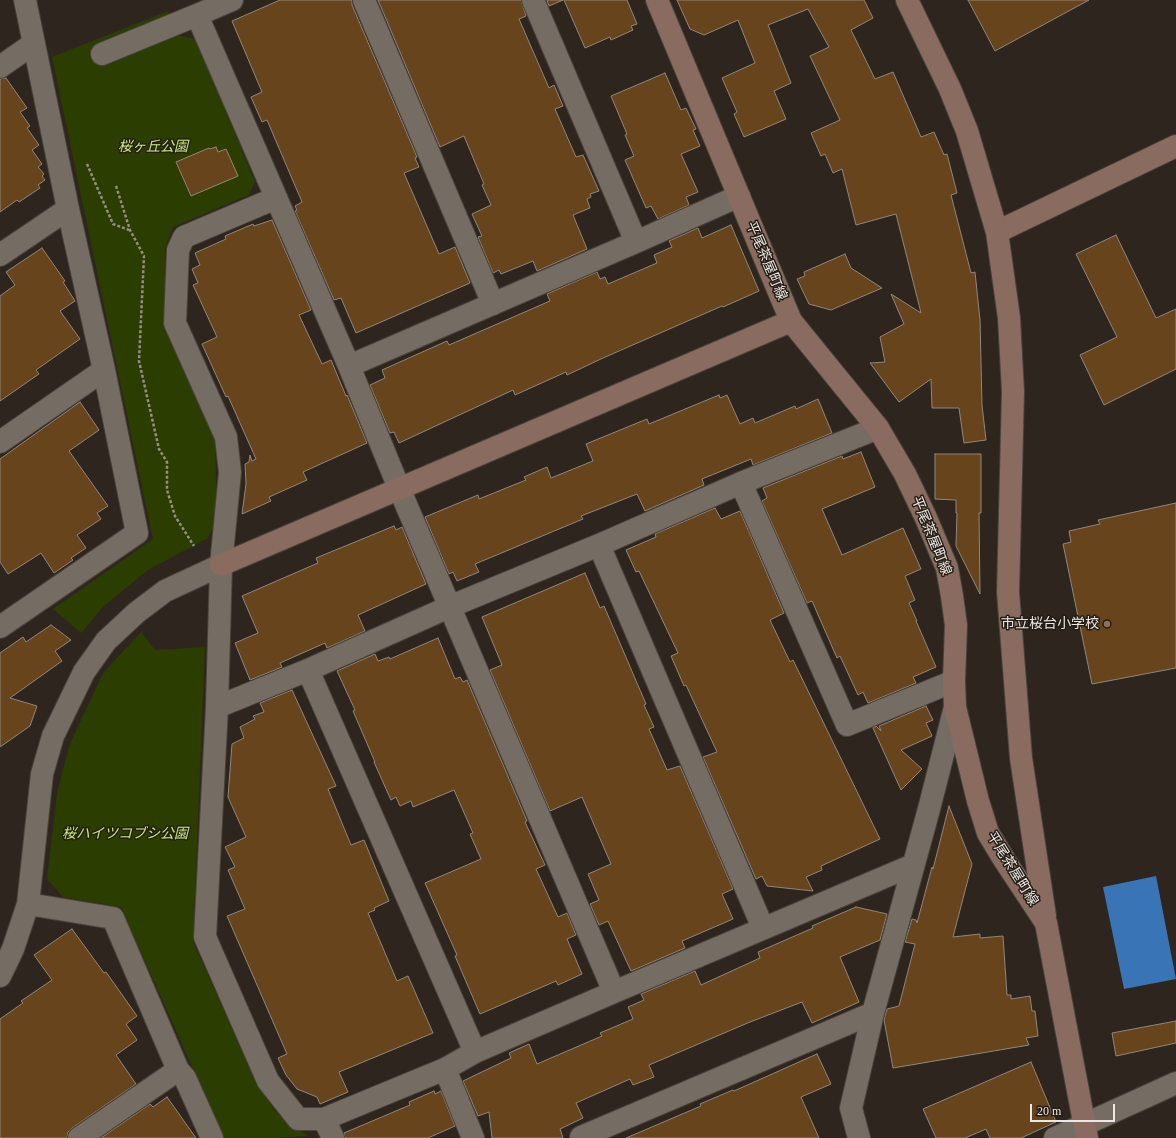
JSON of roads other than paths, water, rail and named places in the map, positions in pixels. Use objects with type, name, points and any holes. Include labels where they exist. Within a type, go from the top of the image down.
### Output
[{"type":"street","points":[[0,627],[137,534],[104,370],[68,209],[25,0]]},
{"type":"street","points":[[102,54],[232,0]]},
{"type":"street","points":[[364,0],[493,304]]},
{"type":"street","points":[[533,0],[636,242]]},
{"type":"street","name":"平尾茶屋町線","points":[[657,0],[791,321],[878,428],[905,474],[926,518],[947,568],[956,625],[954,681],[955,707],[978,801],[988,833],[1046,923],[1086,1131]]},
{"type":"street","points":[[907,0],[950,89],[964,124],[997,232],[1009,318],[1013,392],[1008,592],[1021,758],[1046,923]]},
{"type":"street","points":[[197,15],[349,366],[399,488],[614,992]]},
{"type":"street","points":[[0,67],[33,44]]},
{"type":"street","points":[[997,232],[1176,146]]},
{"type":"street","points":[[349,366],[739,196]]},
{"type":"street","points":[[276,198],[184,237],[178,250],[175,323],[226,437],[230,472],[221,565],[205,937],[268,1081],[298,1119],[328,1128],[475,1052],[913,865]]},
{"type":"street","points":[[0,255],[68,209]]},
{"type":"street","points":[[0,976],[12,949],[28,904],[42,774],[53,736],[84,672],[106,641],[136,613],[165,591],[221,565],[791,321]]},
{"type":"street","points":[[0,442],[104,370]]},
{"type":"street","points":[[216,707],[308,670],[450,607],[599,545],[741,483],[878,428]]},
{"type":"street","points":[[741,483],[847,725],[954,681]]},
{"type":"street","points":[[599,545],[763,928]]},
{"type":"street","points":[[308,670],[475,1052]]},
{"type":"street","points":[[859,1138],[851,1108],[873,1013],[955,707]]},
{"type":"street","points":[[28,904],[113,918],[178,1070],[185,1078],[212,1138]]},
{"type":"street","points":[[581,1137],[873,1013]]},
{"type":"street","points":[[445,1068],[474,1138]]},
{"type":"street","points":[[79,1138],[178,1070]]},
{"type":"street","points":[[1055,1138],[1086,1131],[1176,1083]]},
{"type":"water","points":[[1156,876],[1176,979],[1124,989],[1103,887]]},
{"type":"place","name":"市立桜台小学校","points":[[1107,624]]},
{"type":"park label","name":"桜ヶ丘公園","points":[[153,147]]},
{"type":"park label","name":"桜ハイツコブシ公園","points":[[125,834]]}]
